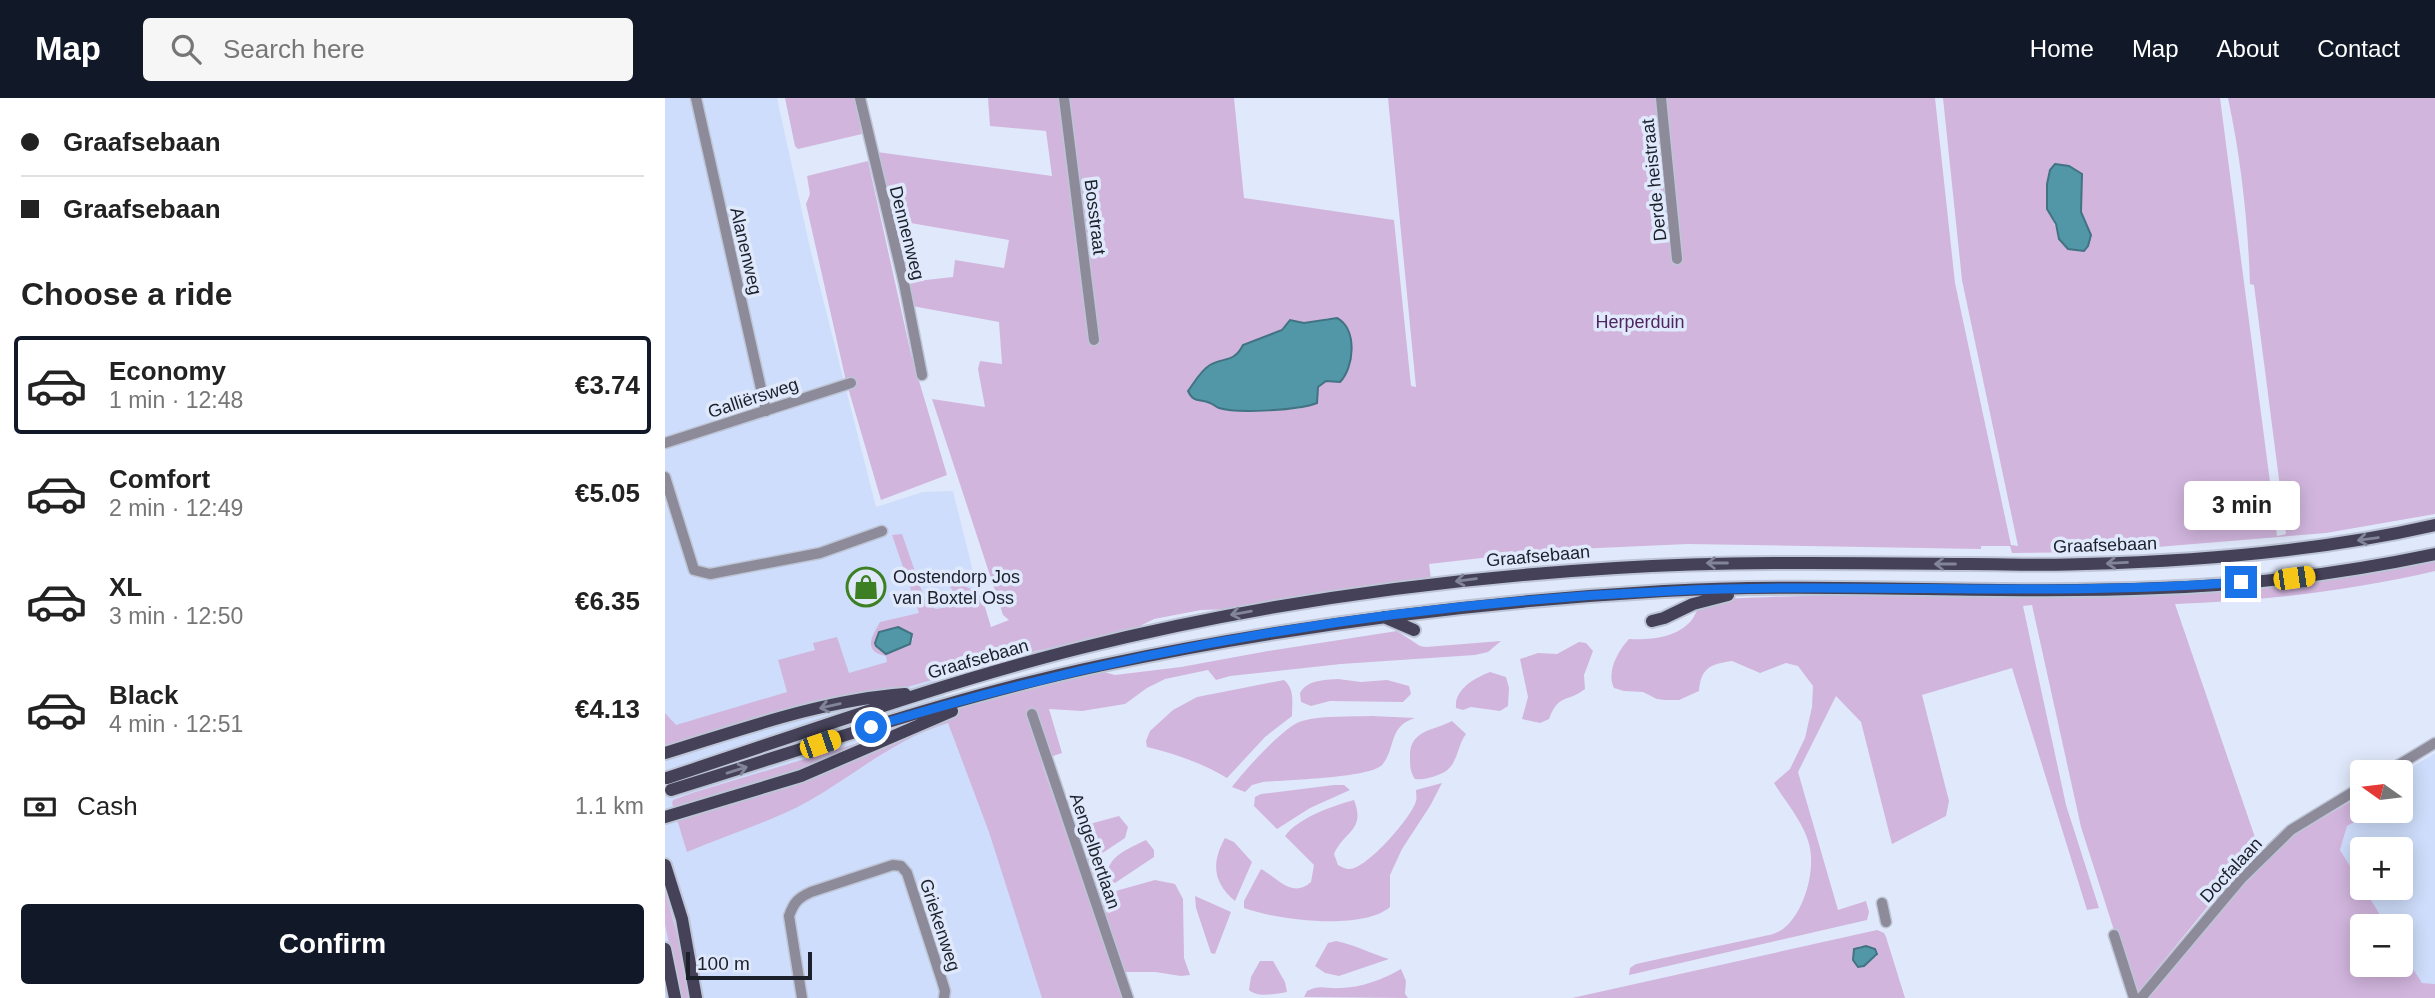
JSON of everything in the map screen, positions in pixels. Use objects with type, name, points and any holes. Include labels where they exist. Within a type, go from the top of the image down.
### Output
[{"type":"main road","name":"Graafsebaan","points":[[2435,526],[2379,538],[2251,555],[2084,565],[1701,563],[1486,578],[1324,599],[1172,626],[1045,657],[922,693],[669,784],[987,694],[1111,663],[1380,616],[1553,598],[1767,588],[2160,588],[2294,578],[2375,567],[2435,554]]},
{"type":"main road","points":[[1652,621],[1709,599],[1767,588]]},
{"type":"main road","points":[[1380,616],[1414,630]]},
{"type":"main road","points":[[665,753],[782,717],[853,701],[922,693]]},
{"type":"main road","points":[[665,817],[801,776],[987,694]]},
{"type":"main road","points":[[665,865],[682,919],[697,998]]},
{"type":"main road","points":[[665,949],[674,998]]},
{"type":"street","name":"Alanenweg","points":[[695,98],[766,411]]},
{"type":"street","name":"Dennenweg","points":[[860,98],[904,283],[922,375]]},
{"type":"street","name":"Bosstraat","points":[[1064,98],[1094,340]]},
{"type":"street","name":"Derde heistraat","points":[[1661,98],[1677,258]]},
{"type":"street","name":"Galliërsweg","points":[[665,443],[851,383]]},
{"type":"street","points":[[665,477],[694,570],[710,574],[820,553],[882,531]]},
{"type":"street","name":"Aengelbertlaan","points":[[1032,714],[1128,998]]},
{"type":"street","points":[[2407,760],[2435,743]]},
{"type":"street","name":"Docfalaan","points":[[2141,998],[2241,879],[2291,830],[2350,794]]},
{"type":"street","name":"Griekenweg","points":[[802,998],[789,916],[793,904],[798,898],[811,892],[893,865],[901,866],[907,873],[945,991],[944,998]]},
{"type":"street","points":[[1882,903],[1886,922]]},
{"type":"street","points":[[2114,935],[2134,998]]},
{"type":"shaded area","points":[[665,98],[777,98],[810,248],[876,507],[923,492],[953,491],[989,635],[928,646],[1046,998],[665,998]]},
{"type":"shaded area","points":[[2055,164],[2069,166],[2082,174],[2081,212],[2091,235],[2084,251],[2068,249],[2059,239],[2056,224],[2047,209],[2047,184],[2050,170]]},
{"type":"shaded area","points":[[1337,318],[1344,323],[1351,339],[1351,358],[1340,382],[1326,381],[1318,387],[1317,403],[1297,408],[1240,411],[1219,408],[1190,395],[1188,391],[1207,367],[1236,355],[1243,345],[1282,330],[1290,320],[1304,323]]},
{"type":"shaded area","points":[[898,627],[912,634],[910,644],[886,654],[875,643],[879,632]]},
{"type":"shaded area","points":[[2435,753],[2435,984],[2422,984],[2413,969],[2413,914],[2380,914],[2371,900],[2413,900],[2413,837],[2350,837],[2350,866],[2340,850],[2347,826],[2352,823],[2413,823],[2413,766]]},
{"type":"shaded area","points":[[1866,946],[1875,949],[1877,954],[1864,966],[1858,967],[1853,960],[1854,949]]},
{"type":"green space","points":[[785,98],[855,98],[862,134],[798,149],[795,146]]},
{"type":"green space","name":"Herperduin","points":[[988,98],[1061,98],[1098,339],[1069,98],[1234,98],[1244,198],[1394,220],[1411,386],[1416,387],[1388,98],[1935,98],[1955,283],[2011,545],[2018,546],[1962,280],[1943,98],[2220,98],[2277,536],[2286,534],[2254,285],[2250,284],[2240,167],[2228,98],[2435,98],[2435,514],[2326,533],[2096,552],[2012,553],[2010,546],[1981,546],[1981,549],[1688,544],[1553,550],[1429,564],[1431,579],[1233,609],[1201,610],[1154,619],[1130,631],[1036,651],[882,694],[757,718],[665,746],[665,713],[676,725],[787,692],[778,660],[815,650],[813,643],[837,637],[849,673],[887,662],[886,656],[871,647],[872,638],[880,622],[919,613],[892,535],[902,534],[926,603],[936,609],[960,605],[943,571],[982,597],[991,627],[1009,620],[1003,615],[932,399],[985,407],[978,369],[980,361],[1002,364],[999,322],[912,306],[907,282],[953,277],[955,260],[1004,268],[1009,240],[893,220],[877,152],[1052,176],[1046,131],[990,126]],"holes":[[[2050,170],[2082,173],[2081,212],[2091,235],[2059,239],[2046,200]],[[1329,318],[1326,381],[1318,387],[1317,394],[1299,409],[1232,410],[1222,409],[1204,401],[1217,362],[1233,358],[1243,345],[1282,330],[1289,324],[1310,323]],[[901,628],[909,632],[913,639],[906,646],[892,648],[877,646],[876,637]]]},
{"type":"green space","points":[[868,161],[911,354],[947,475],[881,500],[846,381],[806,204],[810,194],[807,176]]},
{"type":"green space","points":[[2435,561],[2435,571],[2371,584],[2273,598],[2175,604],[2259,849],[2231,878],[2135,996],[2081,827],[2032,605],[2023,606],[2066,805],[2099,908],[2087,910],[2012,668],[1922,695],[1949,801],[1946,816],[1892,844],[1861,722],[1836,696],[1798,772],[1838,910],[1866,901],[1869,912],[1867,920],[1629,975],[1630,968],[1636,964],[1774,933],[1783,929],[1797,912],[1807,890],[1811,854],[1807,836],[1799,820],[1774,783],[1790,769],[1805,738],[1812,707],[1813,686],[1798,666],[1786,663],[1760,673],[1732,661],[1708,668],[1702,677],[1699,691],[1679,700],[1657,699],[1643,692],[1624,691],[1614,688],[1611,675],[1617,656],[1629,639],[1669,635],[1691,621],[1701,606],[1723,599],[1840,595],[2103,596],[2199,592],[2294,584]]},
{"type":"green space","points":[[1397,631],[1426,647],[1501,641],[1488,652],[1475,655],[1341,664],[1230,676],[1216,680],[1208,670],[1165,679],[1125,704],[1082,711],[1049,709],[1062,753],[1050,757],[1042,755],[1043,767],[1123,998],[1042,998],[989,832],[948,723],[910,738],[793,809],[687,852],[672,803],[673,800],[692,793],[855,744],[967,706],[1059,682],[1104,672],[1115,675],[1181,667]]},
{"type":"green space","points":[[1579,642],[1586,643],[1593,651],[1584,675],[1585,689],[1556,705],[1549,719],[1540,723],[1522,719],[1528,697],[1520,659],[1538,653],[1557,654]]},
{"type":"green space","points":[[1490,672],[1506,677],[1509,688],[1508,706],[1500,711],[1456,708],[1458,695],[1462,690],[1472,681]]},
{"type":"green space","points":[[1338,679],[1361,682],[1387,680],[1409,686],[1411,694],[1403,702],[1330,701],[1311,706],[1301,702],[1300,693],[1307,685]]},
{"type":"green space","points":[[1284,680],[1291,692],[1292,716],[1265,737],[1227,778],[1189,759],[1147,747],[1150,731],[1173,710],[1197,697]]},
{"type":"green space","points":[[1319,718],[1415,718],[1400,726],[1382,765],[1345,776],[1263,782],[1252,785],[1245,792],[1232,787],[1265,750],[1295,724]]},
{"type":"green space","points":[[1452,721],[1466,734],[1450,768],[1438,775],[1415,779],[1410,763],[1413,741],[1423,733]]},
{"type":"green space","points":[[1442,783],[1402,849],[1390,875],[1390,907],[1360,919],[1340,921],[1297,919],[1244,908],[1244,901],[1261,869],[1291,888],[1304,887],[1311,882],[1314,865],[1285,836],[1307,818],[1354,800],[1357,810],[1356,825],[1334,854],[1338,865],[1348,869],[1357,867],[1377,852],[1398,830],[1413,809],[1416,790]]},
{"type":"green space","points":[[1344,785],[1350,790],[1310,808],[1277,829],[1254,806],[1255,797],[1261,794]]},
{"type":"green space","points":[[2350,802],[2350,823],[2352,823],[2347,826],[2340,850],[2350,866],[2350,900],[2371,900],[2380,914],[2350,914],[2350,977],[2413,977],[2413,969],[2422,983],[2435,984],[2435,998],[2148,998],[2265,859],[2293,835]]},
{"type":"green space","points":[[1119,816],[1128,827],[1125,838],[1101,854],[1099,871],[1103,886],[1112,892],[1155,880],[1175,884],[1183,899],[1184,958],[1190,975],[1125,972],[1075,828]]},
{"type":"green space","points":[[1225,838],[1234,842],[1252,862],[1235,901],[1218,880],[1216,864]]},
{"type":"green space","points":[[1146,840],[1154,850],[1154,857],[1115,883],[1108,880],[1110,865],[1114,860]]},
{"type":"green space","points":[[665,890],[692,998],[680,998],[665,924]]},
{"type":"green space","points":[[1195,896],[1231,912],[1215,954],[1211,953],[1196,908]]},
{"type":"green space","points":[[1877,930],[1886,937],[1905,998],[1572,998]],"holes":[[[1859,946],[1871,947],[1877,952],[1877,956],[1864,966]]]},
{"type":"green space","points":[[1336,941],[1389,959],[1339,976],[1325,973],[1315,966],[1328,943]]},
{"type":"green space","points":[[1260,961],[1273,961],[1285,982],[1287,992],[1262,995],[1249,990],[1251,977]]},
{"type":"green space","points":[[1401,969],[1408,998],[1304,997],[1307,991],[1316,988],[1364,985]]},
{"type":"place","name":"Oostendorp Jos van Boxtel Oss","points":[[866,587]]},
{"type":"route","points":[[871,727],[1099,666],[1301,628],[1397,614],[1553,598],[1670,591],[1767,588],[2133,589],[2241,582]]}]
